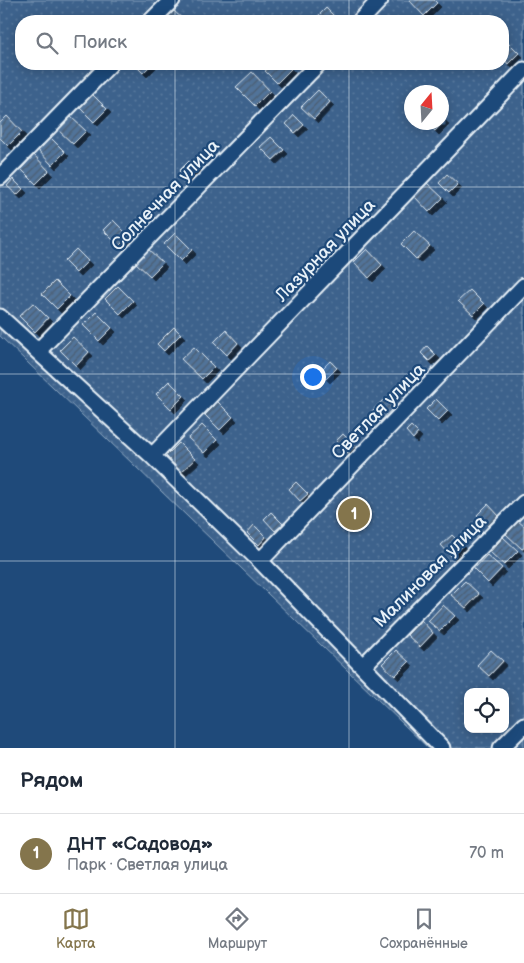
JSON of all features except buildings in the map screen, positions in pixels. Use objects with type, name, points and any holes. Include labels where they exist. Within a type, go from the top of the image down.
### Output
[{"type":"street","points":[[157,15],[172,0]]},
{"type":"street","points":[[366,15],[380,0]]},
{"type":"street","points":[[0,177],[104,70]]},
{"type":"street","name":"Солнечная улица","points":[[38,352],[312,70]]},
{"type":"street","name":"Лазурная улица","points":[[152,456],[524,70]]},
{"type":"street","name":"Светлая улица","points":[[260,561],[524,286]]},
{"type":"street","points":[[0,317],[152,456],[260,561],[442,748]]},
{"type":"street","name":"Малиновая улица","points":[[363,666],[524,503]]},
{"type":"street","points":[[501,748],[524,725]]},
{"type":"shaded area","points":[[0,0],[524,0],[524,748],[428,748],[0,336]]},
{"type":"place","name":"ДНТ «Садовод»","points":[[354,514]]}]
